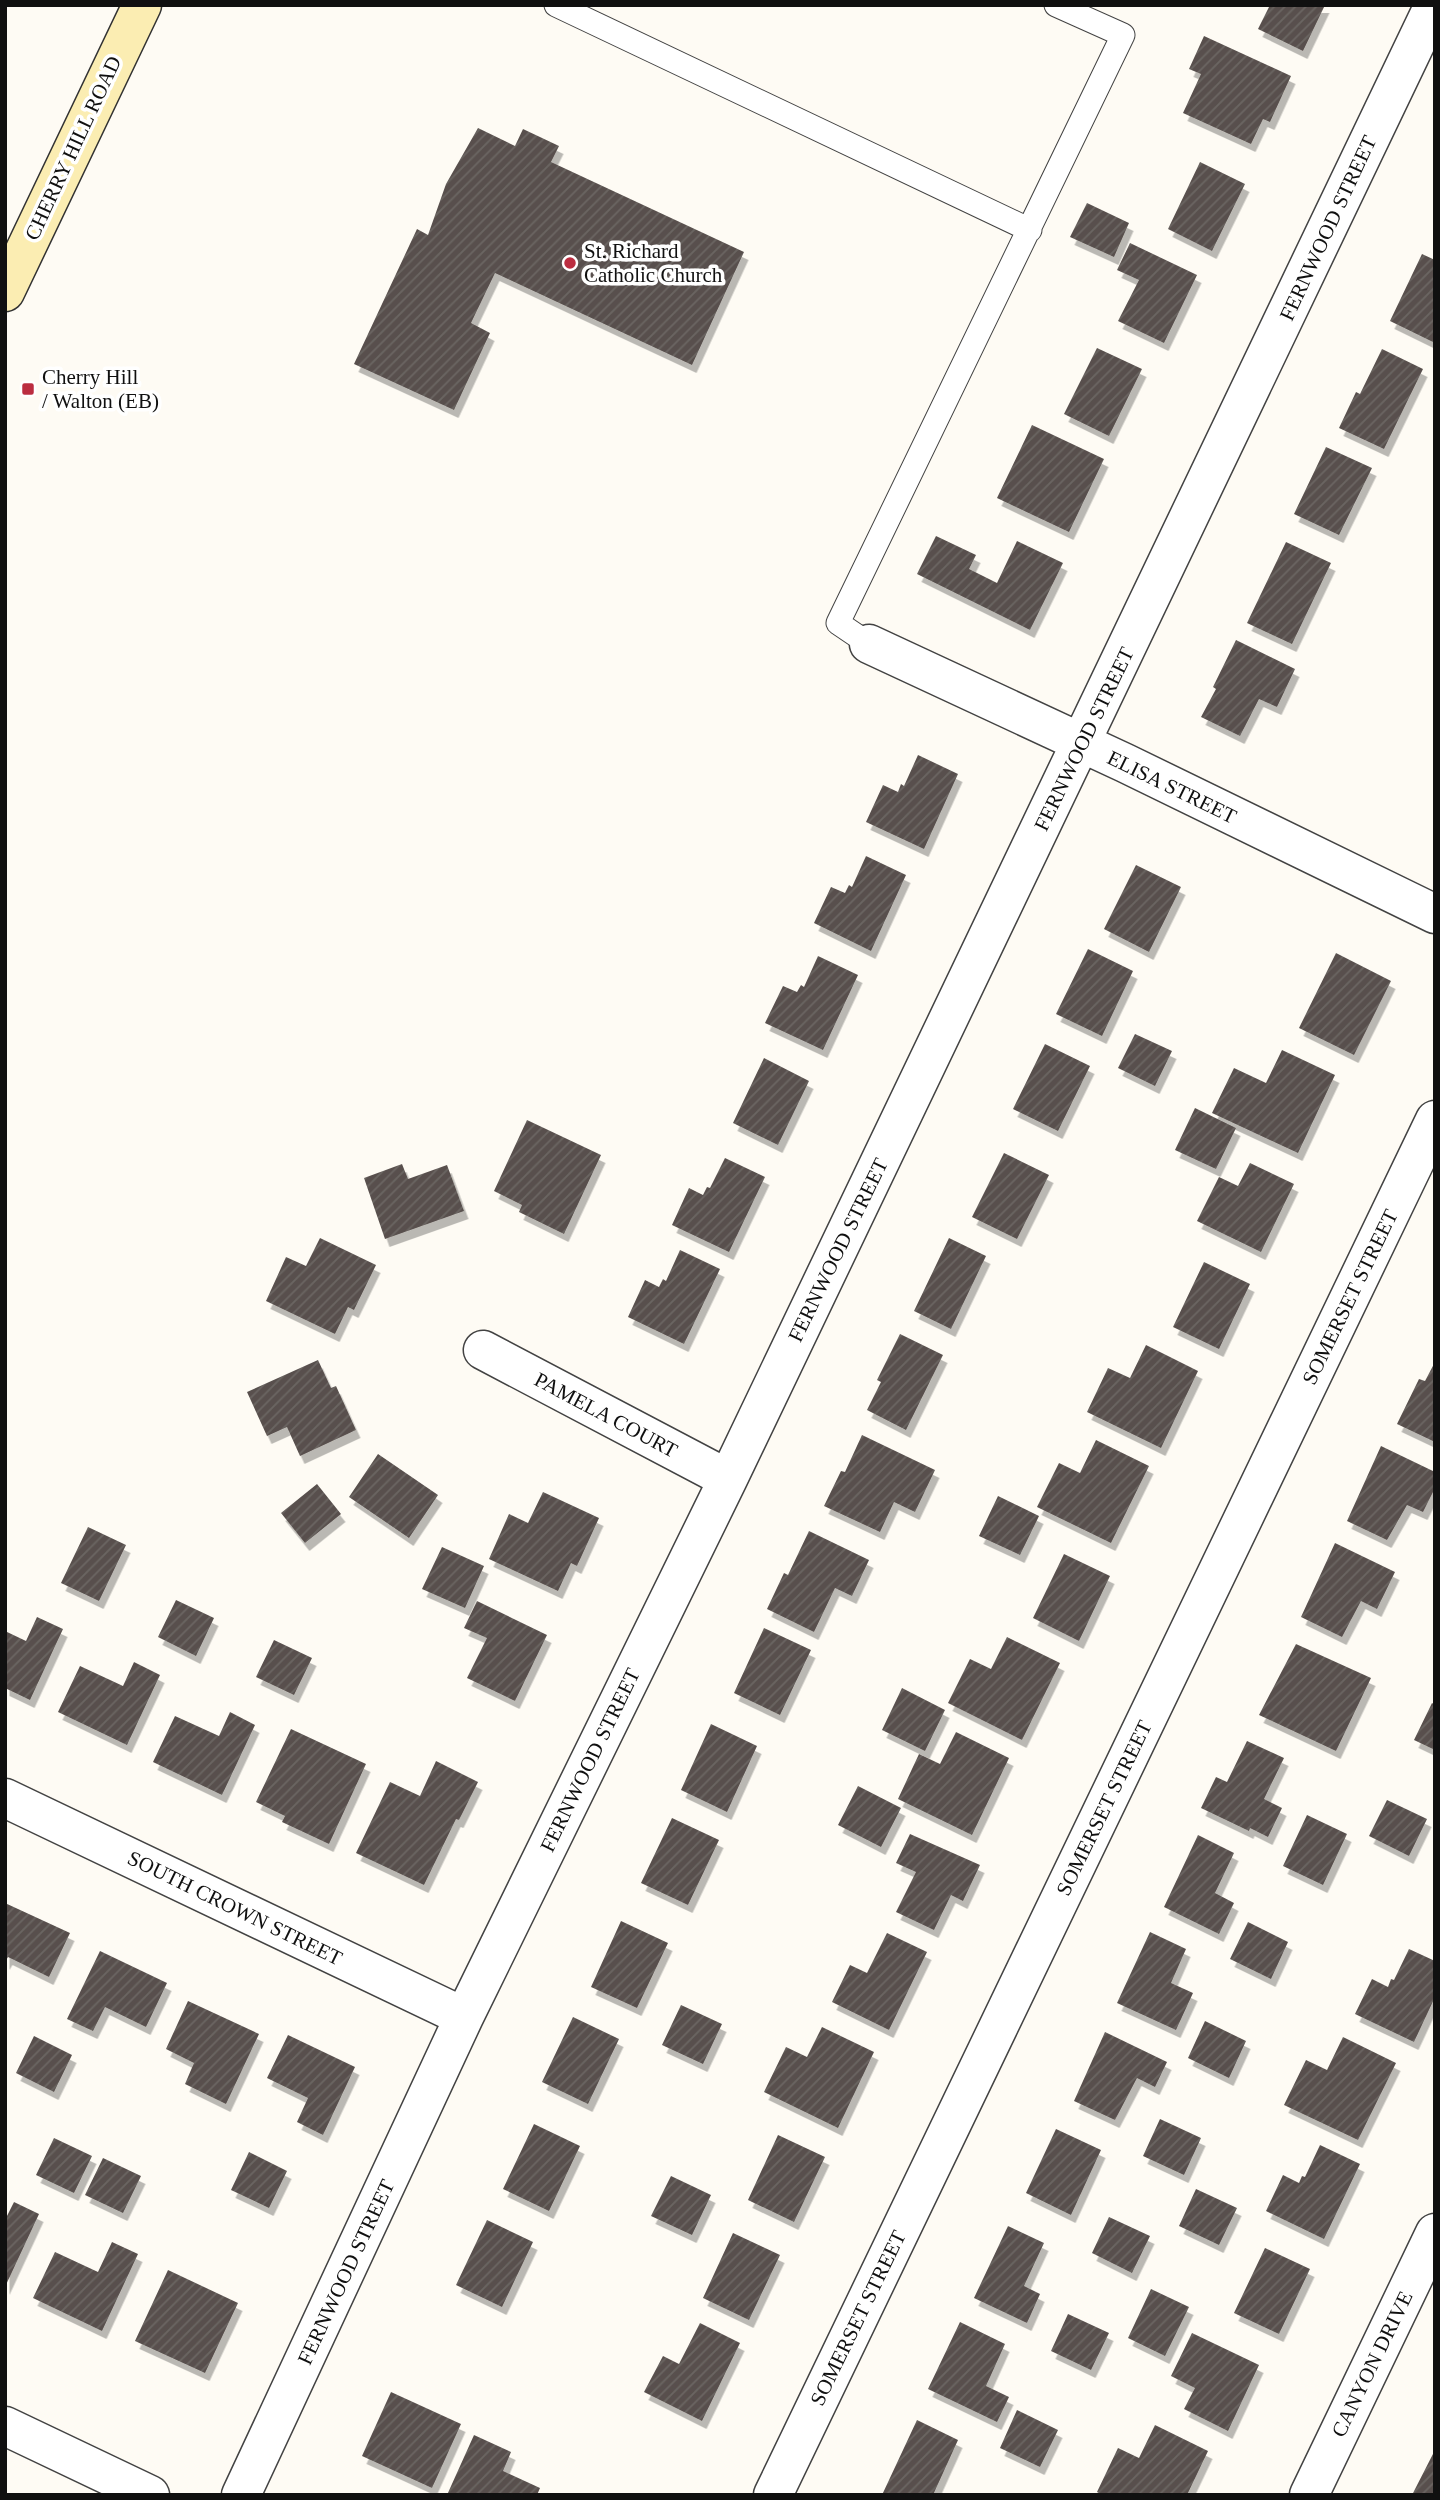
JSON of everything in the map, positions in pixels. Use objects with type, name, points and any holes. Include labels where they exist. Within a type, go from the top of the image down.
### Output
[{"type":"main road","name":"CHERRY HILL ROAD","points":[[5,292],[16,244],[142,5]]},
{"type":"street","name":"FERNWOOD STREET","points":[[241,2495],[464,2017],[728,1479],[1434,5]]},
{"type":"street","name":"ELISA STREET","points":[[869,644],[1081,743],[1435,915]]},
{"type":"street","name":"SOMERSET STREET","points":[[773,2495],[1435,1121]]},
{"type":"street","name":"PAMELA COURT","points":[[483,1350],[728,1479]]},
{"type":"street","name":"SOUTH CROWN STREET","points":[[5,1798],[464,2017]]},
{"type":"street","name":"CANYON DRIVE","points":[[1309,2495],[1435,2233]]},
{"type":"street","points":[[5,2426],[150,2495]]},
{"type":"lane","points":[[556,5],[1030,230]]},
{"type":"lane","points":[[869,644],[838,623],[1123,35],[1056,5]]},
{"type":"building","points":[[1270,5],[1325,5],[1303,51],[1258,29]]},
{"type":"building","points":[[1204,36],[1291,76],[1270,122],[1263,119],[1251,144],[1183,113],[1201,74],[1189,69]]},
{"type":"building","name":"St. Richard Catholic Church","points":[[478,128],[515,146],[523,129],[559,146],[551,162],[744,252],[692,365],[495,273],[471,323],[490,333],[454,410],[354,364],[417,229],[428,235],[446,184]]},
{"type":"building","points":[[1200,162],[1245,184],[1212,251],[1168,229]]},
{"type":"building","points":[[1087,203],[1129,223],[1114,257],[1070,237]]},
{"type":"building","points":[[1130,243],[1197,275],[1164,343],[1118,321],[1139,280],[1117,270]]},
{"type":"building","points":[[1422,254],[1435,260],[1435,343],[1390,321]]},
{"type":"building","points":[[1097,348],[1142,369],[1109,436],[1064,414]]},
{"type":"building","points":[[1382,349],[1423,369],[1384,449],[1339,428],[1356,392],[1360,394]]},
{"type":"building","points":[[1032,425],[1104,459],[1069,532],[997,498]]},
{"type":"building","points":[[1326,447],[1372,468],[1339,535],[1294,514]]},
{"type":"building","points":[[936,536],[976,555],[969,569],[997,583],[1017,541],[1063,563],[1030,630],[917,574]]},
{"type":"building","points":[[1286,542],[1331,563],[1292,644],[1247,623]]},
{"type":"building","points":[[1236,640],[1295,669],[1277,707],[1259,699],[1240,736],[1201,717]]},
{"type":"building","points":[[918,755],[958,774],[924,849],[866,822],[883,785],[898,792],[901,784],[904,786]]},
{"type":"building","points":[[866,856],[906,875],[871,951],[814,923],[831,887],[845,893],[849,885],[852,887]]},
{"type":"building","points":[[1136,865],[1181,887],[1149,952],[1104,929]]},
{"type":"building","points":[[1088,949],[1133,971],[1102,1036],[1056,1014]]},
{"type":"building","points":[[1336,953],[1391,981],[1354,1055],[1299,1028]]},
{"type":"building","points":[[818,956],[858,975],[823,1050],[765,1023],[783,986],[797,992],[801,985],[804,987]]},
{"type":"building","points":[[1135,1034],[1172,1051],[1155,1086],[1118,1068]]},
{"type":"building","points":[[1045,1044],[1090,1066],[1058,1131],[1013,1109]]},
{"type":"building","points":[[1282,1050],[1335,1075],[1298,1153],[1212,1113],[1234,1068],[1266,1083]]},
{"type":"building","points":[[764,1058],[809,1081],[778,1145],[733,1123]]},
{"type":"building","points":[[1195,1108],[1236,1128],[1216,1169],[1175,1150]]},
{"type":"building","points":[[527,1120],[601,1155],[564,1234],[519,1212],[522,1205],[494,1191]]},
{"type":"building","points":[[1004,1153],[1049,1175],[1017,1239],[972,1217]]},
{"type":"building","points":[[725,1158],[765,1177],[729,1252],[672,1225],[689,1188],[703,1195],[707,1187],[710,1188]]},
{"type":"building","points":[[1250,1163],[1294,1184],[1261,1252],[1197,1221],[1219,1177],[1238,1186]]},
{"type":"building","points":[[402,1164],[408,1179],[447,1165],[464,1211],[385,1239],[364,1178]]},
{"type":"building","points":[[320,1238],[376,1265],[354,1310],[348,1307],[335,1334],[266,1301],[286,1257],[306,1266]]},
{"type":"building","points":[[949,1238],[986,1256],[951,1329],[914,1311]]},
{"type":"building","points":[[680,1250],[720,1269],[684,1344],[628,1317],[645,1280],[659,1287],[663,1279],[666,1281]]},
{"type":"building","points":[[1204,1262],[1250,1284],[1219,1349],[1173,1327]]},
{"type":"building","points":[[900,1334],[943,1355],[906,1430],[867,1410],[881,1382],[877,1380]]},
{"type":"building","points":[[1146,1345],[1198,1371],[1161,1448],[1087,1412],[1108,1368],[1130,1378]]},
{"type":"building","points":[[318,1360],[331,1388],[336,1386],[356,1430],[300,1456],[287,1427],[267,1436],[247,1392]]},
{"type":"building","points":[[1435,1362],[1435,1442],[1397,1424],[1419,1379],[1425,1381]]},
{"type":"building","points":[[862,1435],[935,1470],[915,1512],[894,1502],[880,1532],[824,1506],[841,1471],[845,1472]]},
{"type":"building","points":[[1096,1440],[1149,1466],[1111,1543],[1037,1507],[1059,1463],[1080,1473]]},
{"type":"building","points":[[1381,1446],[1435,1472],[1435,1488],[1423,1512],[1407,1505],[1387,1540],[1347,1521]]},
{"type":"building","points":[[378,1454],[438,1495],[409,1538],[349,1497]]},
{"type":"building","points":[[317,1484],[341,1514],[305,1543],[281,1513]]},
{"type":"building","points":[[543,1492],[599,1518],[577,1566],[571,1563],[558,1591],[489,1559],[509,1514],[528,1523]]},
{"type":"building","points":[[998,1496],[1039,1516],[1020,1555],[979,1536]]},
{"type":"building","points":[[88,1527],[126,1545],[99,1601],[61,1583]]},
{"type":"building","points":[[809,1531],[869,1560],[852,1596],[835,1588],[814,1632],[767,1609],[784,1573],[788,1575]]},
{"type":"building","points":[[1335,1543],[1395,1572],[1377,1609],[1361,1601],[1342,1637],[1301,1617]]},
{"type":"building","points":[[442,1547],[484,1566],[465,1608],[422,1589]]},
{"type":"building","points":[[1064,1554],[1110,1576],[1079,1641],[1033,1618]]},
{"type":"building","points":[[176,1600],[214,1618],[196,1656],[158,1637]]},
{"type":"building","points":[[477,1601],[547,1635],[515,1701],[467,1678],[487,1638],[464,1628]]},
{"type":"building","points":[[37,1617],[63,1629],[30,1700],[5,1688],[5,1631],[26,1641]]},
{"type":"building","points":[[764,1628],[811,1650],[780,1715],[734,1693]]},
{"type":"building","points":[[1007,1637],[1060,1663],[1022,1740],[948,1703],[970,1659],[991,1669]]},
{"type":"building","points":[[274,1640],[312,1658],[294,1695],[256,1677]]},
{"type":"building","points":[[1296,1644],[1371,1678],[1336,1751],[1259,1715]]},
{"type":"building","points":[[134,1662],[160,1675],[127,1745],[58,1712],[80,1666],[123,1686]]},
{"type":"building","points":[[902,1688],[945,1710],[925,1751],[882,1730]]},
{"type":"building","points":[[1432,1703],[1435,1705],[1435,1750],[1414,1740]]},
{"type":"building","points":[[230,1712],[255,1725],[222,1795],[153,1762],[175,1716],[219,1736]]},
{"type":"building","points":[[711,1724],[757,1746],[727,1812],[681,1790]]},
{"type":"building","points":[[291,1729],[366,1764],[329,1844],[282,1822],[285,1816],[256,1802]]},
{"type":"building","points":[[956,1732],[1009,1758],[972,1835],[898,1799],[919,1754],[940,1764]]},
{"type":"building","points":[[1247,1741],[1284,1758],[1264,1799],[1282,1808],[1268,1837],[1201,1808],[1216,1777],[1227,1782]]},
{"type":"building","points":[[436,1761],[478,1782],[459,1820],[456,1819],[424,1885],[356,1853],[390,1782],[420,1796]]},
{"type":"building","points":[[858,1786],[901,1808],[881,1847],[838,1825]]},
{"type":"building","points":[[1387,1800],[1427,1819],[1409,1856],[1369,1836]]},
{"type":"building","points":[[1307,1815],[1347,1834],[1323,1885],[1283,1866]]},
{"type":"building","points":[[672,1818],[719,1840],[688,1905],[641,1883]]},
{"type":"building","points":[[910,1834],[980,1865],[963,1901],[951,1895],[934,1930],[896,1912],[916,1872],[896,1863]]},
{"type":"building","points":[[1198,1835],[1234,1853],[1215,1893],[1234,1903],[1219,1934],[1164,1907]]},
{"type":"building","points":[[5,1903],[70,1933],[49,1977],[8,1957],[5,1962]]},
{"type":"building","points":[[621,1921],[668,1943],[637,2008],[591,1987]]},
{"type":"building","points":[[1248,1922],[1288,1942],[1271,1979],[1230,1959]]},
{"type":"building","points":[[1150,1932],[1186,1949],[1171,1983],[1193,1993],[1176,2030],[1117,2003]]},
{"type":"building","points":[[887,1933],[927,1952],[889,2030],[832,2002],[850,1965],[867,1973]]},
{"type":"building","points":[[1409,1949],[1435,1961],[1435,1997],[1414,2042],[1355,2014],[1372,1979],[1388,1987]]},
{"type":"building","points":[[100,1951],[167,1983],[146,2027],[105,2007],[93,2031],[67,2019]]},
{"type":"building","points":[[188,2001],[259,2034],[226,2104],[185,2084],[194,2063],[166,2049]]},
{"type":"building","points":[[681,2005],[722,2024],[703,2064],[662,2045]]},
{"type":"building","points":[[573,2017],[619,2039],[588,2104],[542,2082]]},
{"type":"building","points":[[1205,2021],[1246,2041],[1229,2078],[1188,2058]]},
{"type":"building","points":[[822,2027],[874,2052],[838,2128],[764,2092],[786,2047],[807,2057]]},
{"type":"building","points":[[1105,2032],[1167,2062],[1155,2087],[1137,2078],[1115,2120],[1074,2101]]},
{"type":"building","points":[[288,2035],[355,2067],[323,2135],[297,2122],[308,2098],[267,2078]]},
{"type":"building","points":[[34,2036],[72,2055],[54,2092],[16,2073]]},
{"type":"building","points":[[1343,2037],[1396,2063],[1358,2140],[1284,2105],[1306,2060],[1327,2070]]},
{"type":"building","points":[[1160,2119],[1201,2138],[1184,2175],[1143,2156]]},
{"type":"building","points":[[534,2124],[580,2146],[549,2211],[503,2189]]},
{"type":"building","points":[[1056,2129],[1101,2150],[1071,2215],[1026,2193]]},
{"type":"building","points":[[778,2135],[825,2157],[794,2222],[748,2200]]},
{"type":"building","points":[[54,2138],[92,2156],[74,2193],[36,2175]]},
{"type":"building","points":[[1320,2145],[1360,2164],[1324,2239],[1266,2211],[1283,2175],[1299,2183],[1302,2176],[1305,2177]]},
{"type":"building","points":[[249,2152],[287,2171],[269,2208],[231,2190]]},
{"type":"building","points":[[103,2158],[141,2176],[123,2213],[85,2195]]},
{"type":"building","points":[[671,2176],[711,2195],[692,2235],[651,2216]]},
{"type":"building","points":[[1196,2189],[1237,2208],[1219,2245],[1179,2226]]},
{"type":"building","points":[[14,2202],[39,2214],[5,2287],[5,2220]]},
{"type":"building","points":[[1109,2217],[1150,2236],[1132,2273],[1092,2253]]},
{"type":"building","points":[[487,2220],[533,2242],[502,2307],[456,2285]]},
{"type":"building","points":[[1008,2226],[1044,2243],[1024,2286],[1040,2294],[1027,2323],[974,2298]]},
{"type":"building","points":[[733,2233],[780,2255],[749,2320],[703,2298]]},
{"type":"building","points":[[112,2242],[138,2254],[102,2331],[33,2298],[55,2252],[98,2272]]},
{"type":"building","points":[[1265,2248],[1310,2269],[1279,2334],[1234,2313]]},
{"type":"building","points":[[168,2270],[238,2303],[205,2373],[135,2341]]},
{"type":"building","points":[[1151,2289],[1189,2307],[1165,2356],[1128,2338]]},
{"type":"building","points":[[1068,2314],[1109,2333],[1091,2370],[1051,2351]]},
{"type":"building","points":[[960,2322],[1005,2344],[986,2386],[1009,2397],[997,2422],[928,2389]]},
{"type":"building","points":[[700,2323],[740,2343],[702,2421],[644,2392],[663,2356],[679,2364]]},
{"type":"building","points":[[1192,2333],[1259,2365],[1228,2431],[1184,2409],[1195,2388],[1171,2376]]},
{"type":"building","points":[[391,2392],[461,2424],[432,2488],[362,2456]]},
{"type":"building","points":[[1017,2410],[1058,2430],[1040,2467],[1000,2448]]},
{"type":"building","points":[[917,2420],[958,2440],[933,2495],[882,2495]]},
{"type":"building","points":[[1155,2425],[1208,2451],[1187,2495],[1102,2495],[1097,2492],[1118,2448],[1139,2458]]},
{"type":"building","points":[[474,2435],[511,2452],[503,2471],[540,2488],[537,2495],[447,2495]]},
{"type":"building","points":[[1435,2450],[1435,2495],[1412,2495]]},
{"type":"place","name":"St. Richard Catholic Church","points":[[570,263]]},
{"type":"place","name":"Cherry Hill / Walton (EB)","points":[[28,389]]}]
